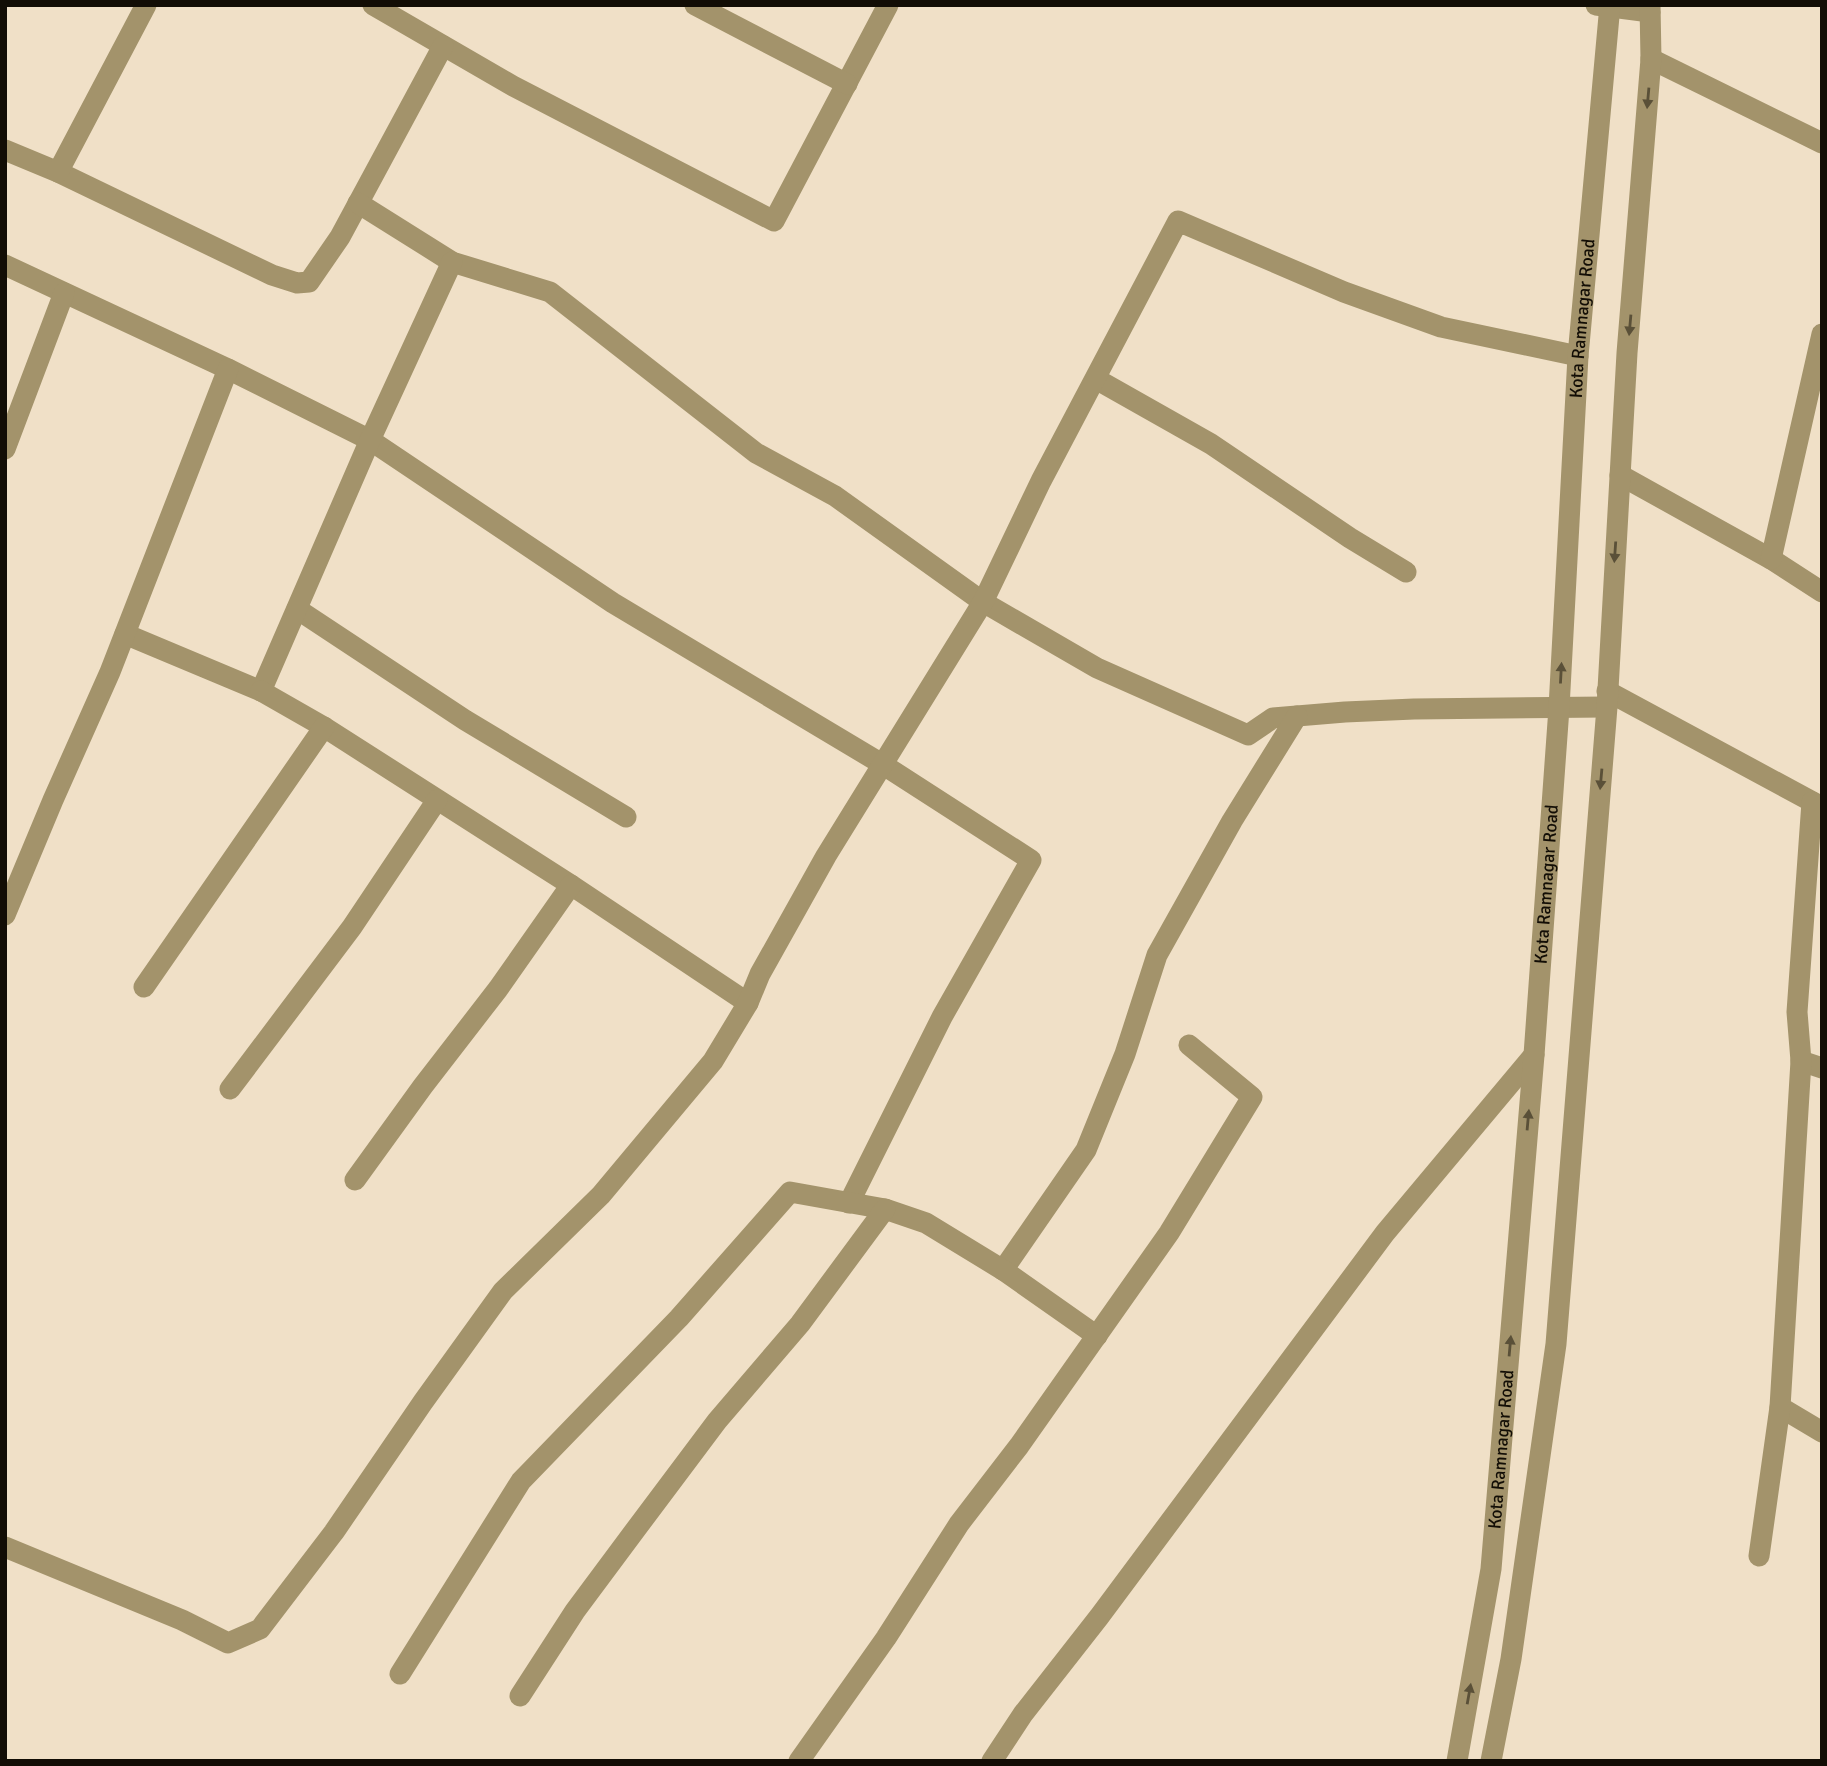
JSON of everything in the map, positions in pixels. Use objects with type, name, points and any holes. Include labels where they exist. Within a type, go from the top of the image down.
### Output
[{"type":"street","points":[[58,172],[146,5]]},
{"type":"street","points":[[373,5],[513,86],[774,221],[888,5]]},
{"type":"street","points":[[695,5],[847,84]]},
{"type":"street","points":[[1492,1761],[1511,1659],[1556,1345],[1607,699],[1620,475],[1651,59],[1650,8],[1605,6]]},
{"type":"street","name":"Kota Ramnagar Road","points":[[1457,1761],[1491,1569],[1534,1055],[1559,708],[1578,356],[1605,6]]},
{"type":"street","points":[[5,150],[58,172],[272,275],[298,283],[309,282],[340,237],[443,46]]},
{"type":"street","points":[[1651,59],[1822,143]]},
{"type":"street","points":[[358,203],[452,262],[550,292],[756,453],[835,496],[983,602],[1097,668],[1248,736],[1273,718],[1414,709],[1559,708],[1607,699],[1817,805],[1797,1012],[1801,1061],[1780,1407],[1759,1556]]},
{"type":"street","points":[[5,1547],[182,1620],[228,1643],[260,1629],[334,1532],[503,1291],[601,1195],[713,1061],[748,1003],[786,926],[882,764],[983,602],[1041,481],[1178,221],[1344,292],[1441,327],[1578,356]]},
{"type":"street","points":[[261,691],[370,440],[452,262]]},
{"type":"street","points":[[5,265],[228,369],[370,440],[613,603],[882,764],[1031,860],[942,1017],[849,1203]]},
{"type":"street","points":[[5,449],[64,293]]},
{"type":"street","points":[[1772,559],[1815,396],[1822,334]]},
{"type":"street","points":[[5,915],[125,634],[228,369]]},
{"type":"street","points":[[1096,379],[1211,444],[1350,538],[1406,572]]},
{"type":"street","points":[[1620,475],[1772,559],[1822,592]]},
{"type":"street","points":[[297,609],[465,720],[625,817]]},
{"type":"street","points":[[125,634],[261,691],[324,727],[571,885],[748,1003]]},
{"type":"street","points":[[1003,1270],[1086,1150],[1125,1054],[1157,955],[1232,821],[1297,716]]},
{"type":"street","points":[[144,987],[324,727]]},
{"type":"street","points":[[230,1088],[352,927],[437,800]]},
{"type":"street","points":[[355,1180],[498,989],[571,885]]},
{"type":"street","points":[[799,1761],[886,1637],[959,1524],[1169,1233],[1252,1097],[1189,1045]]},
{"type":"street","points":[[992,1761],[1023,1714],[1099,1618],[1385,1234],[1534,1055]]},
{"type":"street","points":[[1801,1061],[1822,1068]]},
{"type":"street","points":[[400,1674],[521,1481],[679,1318],[790,1192],[885,1209],[926,1223],[1003,1270],[1097,1336]]},
{"type":"street","points":[[520,1696],[575,1611],[652,1507],[717,1421],[800,1324],[885,1209]]},
{"type":"street","points":[[1780,1407],[1822,1432]]}]
